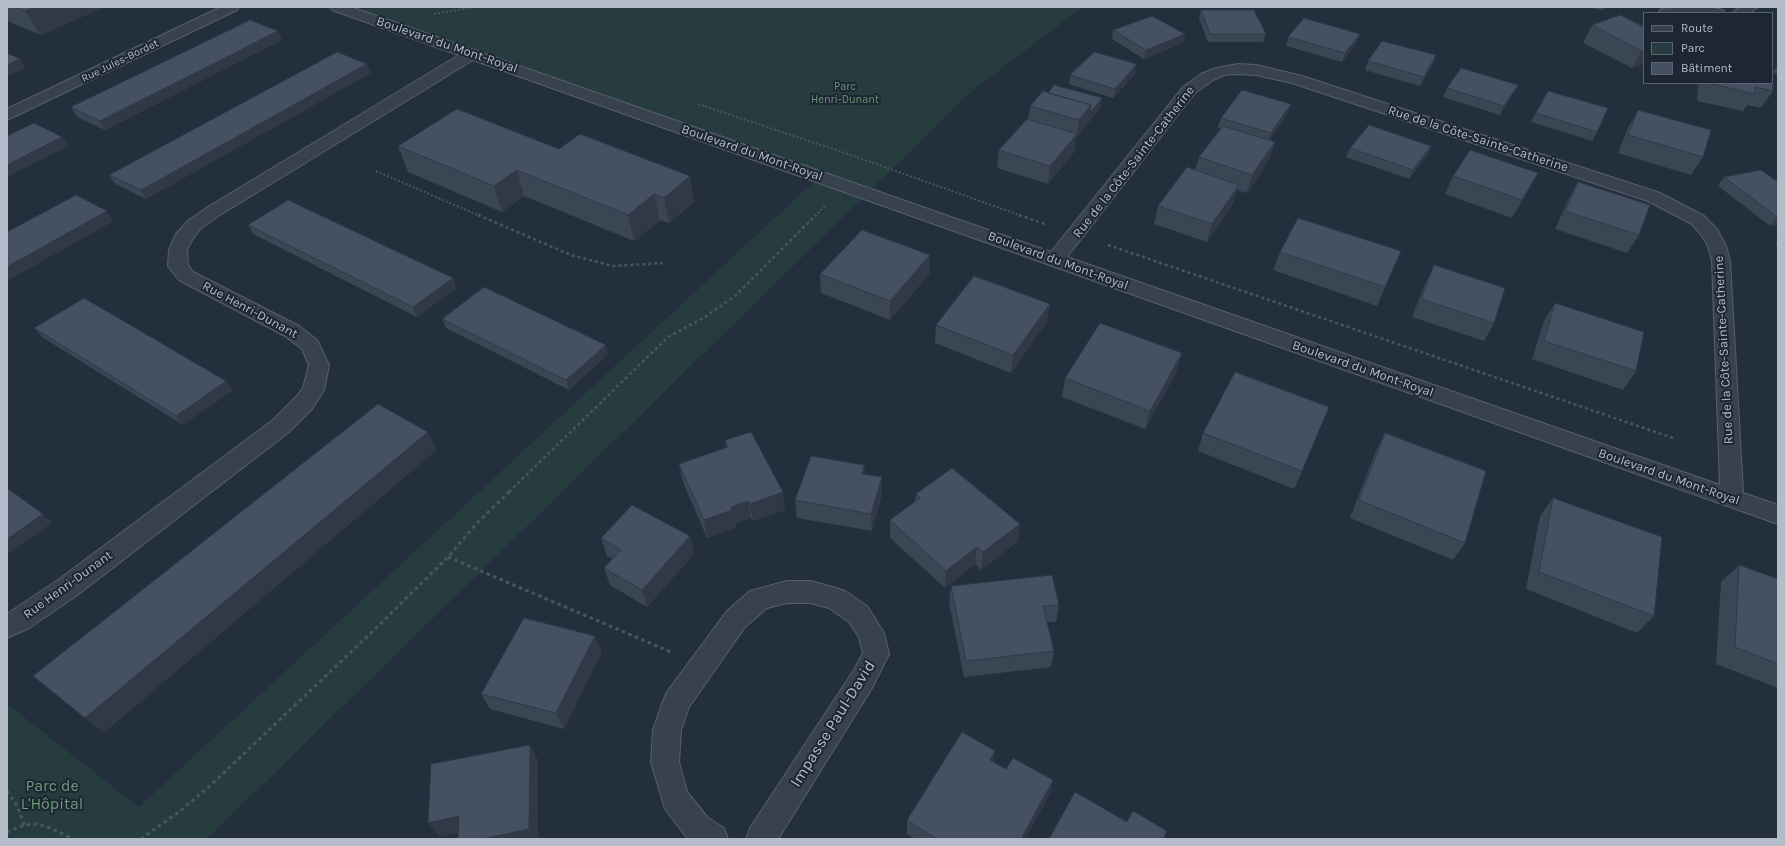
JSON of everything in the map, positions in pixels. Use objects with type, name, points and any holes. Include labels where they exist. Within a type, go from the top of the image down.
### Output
[{"type":"street","name":"Rue Jules-Bordet","points":[[7,115],[232,7]]},
{"type":"street","name":"Boulevard du Mont-Royal","points":[[337,7],[1778,515]]},
{"type":"street","points":[[1741,12],[1751,7]]},
{"type":"street","points":[[1667,12],[1687,8],[1712,12]]},
{"type":"street","name":"Rue Henri-Dunant","points":[[7,626],[20,620],[67,588],[281,426],[304,403],[313,390],[319,365],[310,345],[292,331],[186,276],[178,266],[178,250],[182,238],[195,224],[214,211],[472,54]]},
{"type":"street","name":"Rue de la Côte-Sainte-Catherine","points":[[1056,260],[1189,90],[1207,77],[1220,71],[1238,69],[1256,70],[1296,79],[1654,197],[1698,220],[1710,233],[1717,246],[1721,261],[1732,499]]},
{"type":"street","name":"Impasse Paul-David","points":[[713,839],[698,828],[675,798],[665,762],[667,730],[677,701],[736,620],[759,599],[787,592],[810,592],[836,599],[858,614],[871,633],[876,654],[863,679],[761,839]]},
{"type":"path","points":[[376,171],[571,255],[613,266],[663,263]]},
{"type":"path","points":[[141,839],[180,811],[212,784],[373,631],[448,557],[477,523],[651,353],[668,338],[710,314],[736,295],[845,186]]},
{"type":"path","points":[[1108,245],[1676,439]]},
{"type":"path","points":[[448,557],[703,665]]},
{"type":"path","points":[[7,791],[18,807],[24,825]]},
{"type":"path","points":[[7,832],[24,825],[36,824],[48,827],[73,839]]},
{"type":"green space","points":[[370,7],[1083,7],[972,91],[207,839],[7,839],[7,704],[139,807],[819,177],[357,14]]},
{"type":"building","points":[[16,7],[35,7],[25,11]]},
{"type":"building","points":[[1201,10],[1254,10],[1266,34],[1210,34]]},
{"type":"building","points":[[1620,15],[1643,26],[1643,50],[1642,51],[1592,25]]},
{"type":"building","points":[[1152,16],[1185,34],[1146,50],[1113,30]]},
{"type":"building","points":[[1304,18],[1360,34],[1345,53],[1288,37]]},
{"type":"building","points":[[250,20],[278,31],[100,121],[71,107]]},
{"type":"building","points":[[1382,41],[1436,55],[1424,77],[1368,61]]},
{"type":"building","points":[[337,52],[367,64],[141,190],[109,175]]},
{"type":"building","points":[[1094,52],[1137,64],[1115,89],[1070,75]]},
{"type":"building","points":[[7,53],[20,59],[7,65]]},
{"type":"building","points":[[1461,68],[1518,85],[1504,106],[1447,88]]},
{"type":"building","points":[[1712,84],[1773,84],[1773,91],[1755,87],[1755,94]]},
{"type":"building","points":[[1054,85],[1102,98],[1090,113],[1091,105],[1048,93]]},
{"type":"building","points":[[1242,90],[1291,104],[1271,133],[1221,118]]},
{"type":"building","points":[[1043,91],[1091,105],[1079,120],[1030,106]]},
{"type":"building","points":[[1548,91],[1608,108],[1597,132],[1536,113]]},
{"type":"building","points":[[457,109],[559,149],[580,134],[690,176],[664,198],[654,194],[628,215],[517,170],[494,186],[398,146]]},
{"type":"building","points":[[1638,110],[1711,130],[1703,157],[1628,135]]},
{"type":"building","points":[[1027,119],[1077,134],[1050,166],[999,150]]},
{"type":"building","points":[[34,123],[62,137],[7,165],[7,136]]},
{"type":"building","points":[[1369,125],[1431,146],[1413,170],[1350,148]]},
{"type":"building","points":[[1223,126],[1275,142],[1252,175],[1199,157]]},
{"type":"building","points":[[1470,150],[1538,173],[1522,200],[1453,176]]},
{"type":"building","points":[[1187,167],[1239,185],[1212,224],[1158,206]]},
{"type":"building","points":[[1761,170],[1778,182],[1778,217],[1724,177]]},
{"type":"building","points":[[1578,182],[1650,205],[1639,235],[1565,211]]},
{"type":"building","points":[[76,195],[107,211],[7,267],[7,232]]},
{"type":"building","points":[[288,200],[453,278],[413,307],[248,225]]},
{"type":"building","points":[[1298,218],[1401,251],[1385,287],[1280,252]]},
{"type":"building","points":[[862,230],[930,255],[890,301],[820,274]]},
{"type":"building","points":[[1434,265],[1505,288],[1494,323],[1421,299]]},
{"type":"building","points":[[974,276],[1050,304],[1013,355],[936,325]]},
{"type":"building","points":[[484,287],[606,345],[566,380],[442,319]]},
{"type":"building","points":[[84,298],[226,381],[176,416],[34,328]]},
{"type":"building","points":[[1555,303],[1644,332],[1636,371],[1544,341]]},
{"type":"building","points":[[1100,323],[1182,353],[1150,411],[1065,378]]},
{"type":"building","points":[[1235,372],[1329,407],[1302,471],[1203,433]]},
{"type":"building","points":[[378,404],[428,432],[85,718],[33,676]]},
{"type":"building","points":[[751,432],[783,492],[750,504],[748,501],[731,507],[732,510],[704,520],[679,464],[728,447],[725,440]]},
{"type":"building","points":[[1385,433],[1486,471],[1465,543],[1359,500]]},
{"type":"building","points":[[811,456],[864,465],[862,474],[882,477],[871,514],[795,500]]},
{"type":"building","points":[[952,468],[1020,524],[983,552],[977,547],[946,571],[890,520],[920,498],[916,494]]},
{"type":"building","points":[[7,488],[43,514],[7,539]]},
{"type":"building","points":[[1553,498],[1662,537],[1654,616],[1539,572]]},
{"type":"building","points":[[632,505],[690,536],[642,590],[604,568],[621,550],[601,538]]},
{"type":"building","points":[[1739,565],[1778,579],[1778,664],[1735,647]]},
{"type":"building","points":[[1052,575],[1059,605],[1043,606],[1054,651],[966,661],[951,586]]},
{"type":"building","points":[[524,618],[595,636],[556,713],[481,694]]},
{"type":"building","points":[[962,732],[995,751],[990,760],[1006,769],[1013,758],[1053,780],[1021,839],[937,839],[907,820]]},
{"type":"building","points":[[530,745],[529,829],[482,839],[458,839],[459,816],[428,823],[431,764]]},
{"type":"building","points":[[1075,792],[1127,822],[1133,811],[1167,831],[1163,839],[1049,839]]},
{"type":"park label","name":"Parc Henri-Dunant","points":[[845,93]]},
{"type":"park label","name":"Parc de L'Hôpital","points":[[52,795]]}]
